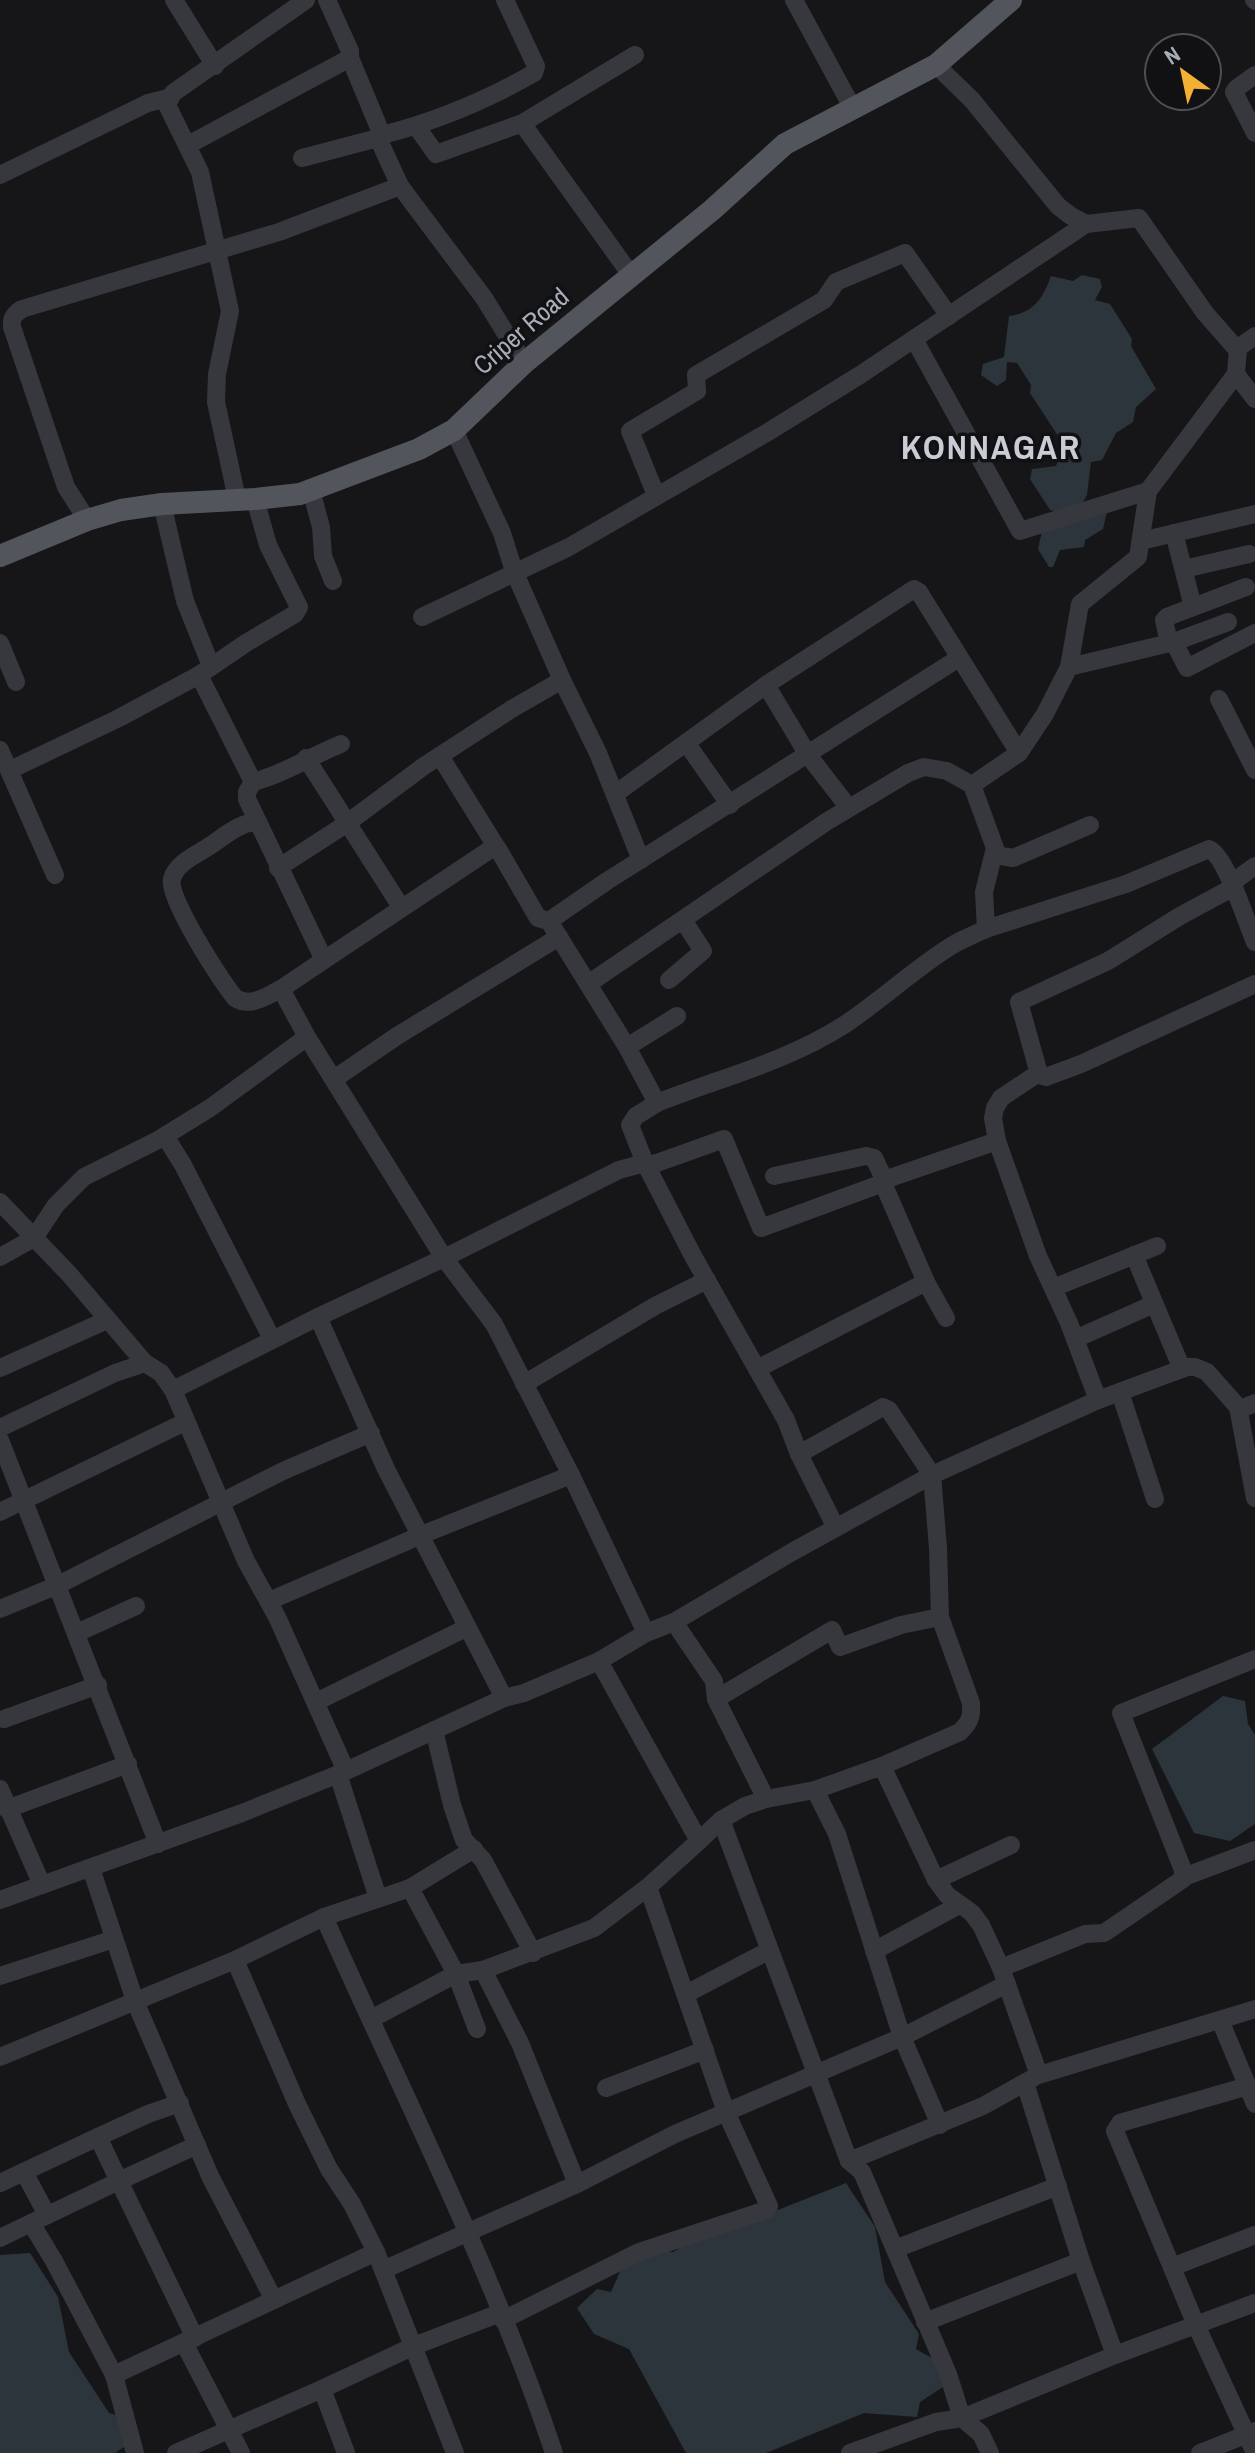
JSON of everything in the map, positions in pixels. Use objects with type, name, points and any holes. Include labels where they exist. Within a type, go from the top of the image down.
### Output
[{"type":"main road","name":"Criper Road","points":[[0,556],[87,520],[121,510],[300,494],[419,449],[454,430],[524,363],[712,210],[785,144],[936,65],[1011,0]]},
{"type":"street","points":[[174,0],[215,66]]},
{"type":"street","points":[[0,175],[148,103],[168,98],[306,0]]},
{"type":"street","points":[[327,0],[350,51],[350,58],[400,186],[484,298],[524,363]]},
{"type":"street","points":[[302,158],[416,126],[492,98],[534,73],[536,66],[505,0]]},
{"type":"street","points":[[794,0],[852,107]]},
{"type":"street","points":[[416,126],[436,154],[521,124],[635,55]]},
{"type":"street","points":[[188,145],[350,58]]},
{"type":"street","points":[[936,65],[972,100],[1058,206],[1086,224]]},
{"type":"street","points":[[1255,75],[1234,91],[1255,133]]},
{"type":"street","points":[[10,770],[119,718],[205,671],[295,614],[299,607],[246,499],[216,402],[217,374],[230,311],[200,172],[168,111],[168,98]]},
{"type":"street","points":[[521,124],[631,275]]},
{"type":"street","points":[[87,520],[66,487],[11,320],[22,309],[326,216],[400,186]]},
{"type":"street","points":[[422,617],[569,547],[768,432],[1086,224],[1139,218],[1205,313],[1238,348]]},
{"type":"street","points":[[656,495],[630,431],[697,391],[695,376],[824,300],[836,282],[905,253],[949,316]]},
{"type":"street","points":[[1238,348],[1255,336]]},
{"type":"street","points":[[914,339],[1020,531],[1148,491]]},
{"type":"street","points":[[972,785],[1019,753],[1045,714],[1069,667],[1080,604],[1135,561],[1140,552],[1148,491],[1236,374],[1238,348]]},
{"type":"street","points":[[1236,374],[1255,399]]},
{"type":"street","points":[[454,430],[502,533],[514,571],[615,794],[641,860]]},
{"type":"street","points":[[311,490],[321,527],[322,553],[333,581]]},
{"type":"street","points":[[162,504],[205,671],[253,782]]},
{"type":"street","points":[[1141,541],[1255,514]]},
{"type":"street","points":[[1174,533],[1193,607]]},
{"type":"street","points":[[1184,569],[1249,554]]},
{"type":"street","points":[[1246,587],[1165,619],[1172,642],[1187,668],[1255,633]]},
{"type":"street","points":[[615,794],[766,685],[914,589],[919,592],[1019,753]]},
{"type":"street","points":[[1069,667],[1172,642],[1228,622]]},
{"type":"street","points":[[0,643],[16,682]]},
{"type":"street","points":[[334,1079],[554,929],[641,860],[959,658]]},
{"type":"street","points":[[278,868],[346,824],[440,756],[562,680]]},
{"type":"street","points":[[766,685],[808,755],[849,808]]},
{"type":"street","points":[[1219,699],[1255,770]]},
{"type":"street","points":[[324,960],[246,795],[253,782],[276,775],[306,758],[341,744]]},
{"type":"street","points":[[687,744],[730,805]]},
{"type":"street","points":[[0,750],[55,875]]},
{"type":"street","points":[[440,756],[538,918],[554,929],[627,1047],[657,1103]]},
{"type":"street","points":[[306,758],[401,907]]},
{"type":"street","points":[[588,984],[849,808],[908,773],[924,767],[947,771],[972,785],[995,842],[995,855],[984,892],[986,929]]},
{"type":"street","points":[[258,822],[242,825],[183,863],[174,873],[171,887],[177,905],[235,998],[242,1003],[251,1003],[281,989],[401,907],[494,847],[497,848]]},
{"type":"street","points":[[995,855],[1008,858],[1019,856],[1090,825]]},
{"type":"street","points":[[836,1528],[799,1454],[786,1420],[645,1163],[630,1125],[636,1116],[657,1103],[701,1085],[757,1068],[812,1043],[844,1025],[950,946],[986,929],[1126,884],[1209,849],[1217,854],[1255,942]]},
{"type":"street","points":[[1037,1074],[1019,1006],[1021,999],[1108,961],[1232,888],[1237,879],[1255,866]]},
{"type":"street","points":[[669,980],[703,951],[683,920]]},
{"type":"street","points":[[1037,1074],[1046,1077],[1081,1064],[1255,984]]},
{"type":"street","points":[[281,989],[307,1037],[444,1258],[494,1324],[571,1475],[646,1633]]},
{"type":"street","points":[[627,1047],[677,1016]]},
{"type":"street","points":[[0,1257],[34,1238],[56,1205],[84,1177],[165,1136],[210,1108],[307,1037]]},
{"type":"street","points":[[1037,1074],[1001,1098],[995,1108],[993,1118],[997,1141],[1028,1230],[1098,1400]]},
{"type":"street","points":[[165,1136],[183,1165],[272,1339]]},
{"type":"street","points":[[173,1390],[619,1170],[645,1163],[654,1164],[724,1139],[762,1228],[997,1141]]},
{"type":"street","points":[[774,1176],[866,1156],[874,1158],[926,1282],[946,1318]]},
{"type":"street","points":[[0,1202],[69,1274],[145,1363],[161,1373],[173,1390],[246,1561],[269,1601],[316,1702],[342,1772],[378,1898]]},
{"type":"street","points":[[1053,1288],[1157,1246]]},
{"type":"street","points":[[1134,1255],[1182,1369]]},
{"type":"street","points":[[524,1384],[655,1306],[707,1280]]},
{"type":"street","points":[[757,1369],[926,1282]]},
{"type":"street","points":[[1075,1339],[1154,1304]]},
{"type":"street","points":[[318,1317],[419,1536],[504,1698]]},
{"type":"street","points":[[0,1368],[107,1320]]},
{"type":"street","points":[[0,1428],[115,1373],[145,1363]]},
{"type":"street","points":[[0,1900],[242,1813],[342,1772],[504,1698],[524,1693],[599,1661],[646,1633],[674,1622],[932,1475],[1098,1400],[1182,1369],[1195,1367],[1207,1372],[1247,1405],[1255,1498]]},
{"type":"street","points":[[1120,1392],[1155,1499]]},
{"type":"street","points":[[371,2019],[456,1974],[483,1970],[594,1928],[648,1887],[721,1820],[745,1806],[815,1790],[882,1766],[960,1732],[968,1724],[972,1716],[971,1703],[940,1617],[932,1475],[885,1407],[799,1454]]},
{"type":"street","points":[[0,1512],[185,1422]]},
{"type":"street","points":[[0,1609],[58,1585],[283,1471],[371,1433]]},
{"type":"street","points":[[0,1440],[158,1844]]},
{"type":"street","points":[[269,1601],[571,1475]]},
{"type":"street","points":[[77,1633],[136,1606]]},
{"type":"street","points":[[716,1699],[832,1630],[840,1647],[901,1625],[940,1617]]},
{"type":"street","points":[[674,1622],[714,1681],[716,1699],[766,1799]]},
{"type":"street","points":[[316,1702],[466,1628]]},
{"type":"street","points":[[1184,1877],[1121,1714],[1255,1659]]},
{"type":"street","points":[[599,1661],[699,1841]]},
{"type":"street","points":[[4,1719],[98,1685]]},
{"type":"street","points":[[434,1730],[464,1840],[483,1860],[533,1953]]},
{"type":"street","points":[[7,1809],[128,1764]]},
{"type":"street","points":[[882,1766],[936,1880],[947,1895],[977,1919],[1004,1976],[1058,2186],[1115,2355]]},
{"type":"street","points":[[0,1789],[42,1885]]},
{"type":"street","points":[[815,1790],[837,1834],[902,2037],[940,2125]]},
{"type":"street","points":[[721,1820],[849,2161],[862,2172],[948,2374],[962,2418],[981,2434],[990,2453]]},
{"type":"street","points":[[936,1880],[1011,1845]]},
{"type":"street","points":[[0,2057],[235,1960],[324,1917],[410,1888],[474,1849]]},
{"type":"street","points":[[383,2270],[577,2184],[726,2112],[902,2037],[1004,1976],[1085,1934],[1104,1933],[1184,1877],[1255,1850]]},
{"type":"street","points":[[91,1868],[135,2001],[197,2145],[274,2300]]},
{"type":"street","points":[[176,2453],[414,2346],[502,2317],[639,2252],[769,2206],[726,2112],[648,1887]]},
{"type":"street","points":[[410,1888],[456,1974],[477,2029]]},
{"type":"street","points":[[874,1951],[959,1905]]},
{"type":"street","points":[[324,1917],[424,2132],[531,2384],[554,2453]]},
{"type":"street","points":[[0,1976],[114,1939]]},
{"type":"street","points":[[686,1994],[768,1951]]},
{"type":"street","points":[[235,1960],[297,2104],[376,2252],[455,2453]]},
{"type":"street","points":[[483,1970],[520,2043],[577,2184]]},
{"type":"street","points":[[849,2161],[983,2106],[1032,2079],[1255,2009]]},
{"type":"street","points":[[1220,2020],[1255,2104]]},
{"type":"street","points":[[606,2088],[705,2050]]},
{"type":"street","points":[[1248,2086],[1120,2123],[1115,2128],[1196,2325],[1251,2433],[1255,2453]]},
{"type":"street","points":[[0,2183],[148,2114],[180,2103]]},
{"type":"street","points":[[98,2137],[241,2453]]},
{"type":"street","points":[[0,2238],[197,2145]]},
{"type":"street","points":[[24,2172],[54,2261],[114,2375],[135,2453]]},
{"type":"street","points":[[895,2249],[1058,2186]]},
{"type":"street","points":[[1172,2267],[1255,2235]]},
{"type":"street","points":[[114,2375],[376,2252]]},
{"type":"street","points":[[925,2322],[1081,2261]]},
{"type":"street","points":[[850,2453],[936,2422],[962,2418],[1115,2355],[1255,2303]]},
{"type":"street","points":[[322,2389],[346,2453]]},
{"type":"street","points":[[1200,2453],[1251,2433]]},
{"type":"shaded area","points":[[1082,275],[1100,279],[1102,287],[1095,300],[1110,304],[1132,339],[1131,346],[1156,389],[1136,407],[1133,422],[1116,433],[1102,460],[1091,462],[1087,495],[1083,502],[1107,511],[1103,529],[1085,540],[1084,547],[1060,550],[1053,567],[1049,567],[1038,549],[1042,531],[1064,513],[1050,510],[1030,479],[1032,469],[1056,466],[1064,445],[1030,393],[1031,385],[1017,363],[1007,362],[1006,380],[997,386],[981,375],[983,364],[1004,357],[1009,316],[1031,308],[1045,291],[1051,276],[1073,281]]},
{"type":"shaded area","points":[[1223,1696],[1245,1701],[1248,1724],[1255,1735],[1255,1824],[1230,1841],[1194,1833],[1152,1749]]},
{"type":"shaded area","points":[[846,2183],[875,2227],[885,2282],[919,2334],[916,2349],[937,2361],[946,2385],[920,2402],[917,2417],[864,2413],[766,2453],[686,2453],[629,2349],[594,2334],[577,2308],[597,2289],[611,2292],[626,2258],[651,2248],[673,2252],[708,2230],[722,2232]]},
{"type":"shaded area","points":[[30,2253],[58,2297],[69,2352],[109,2413],[123,2417],[133,2441],[115,2453],[0,2453],[0,2255]]},
{"type":"district","name":"KONNAGAR","points":[[991,447]]}]
